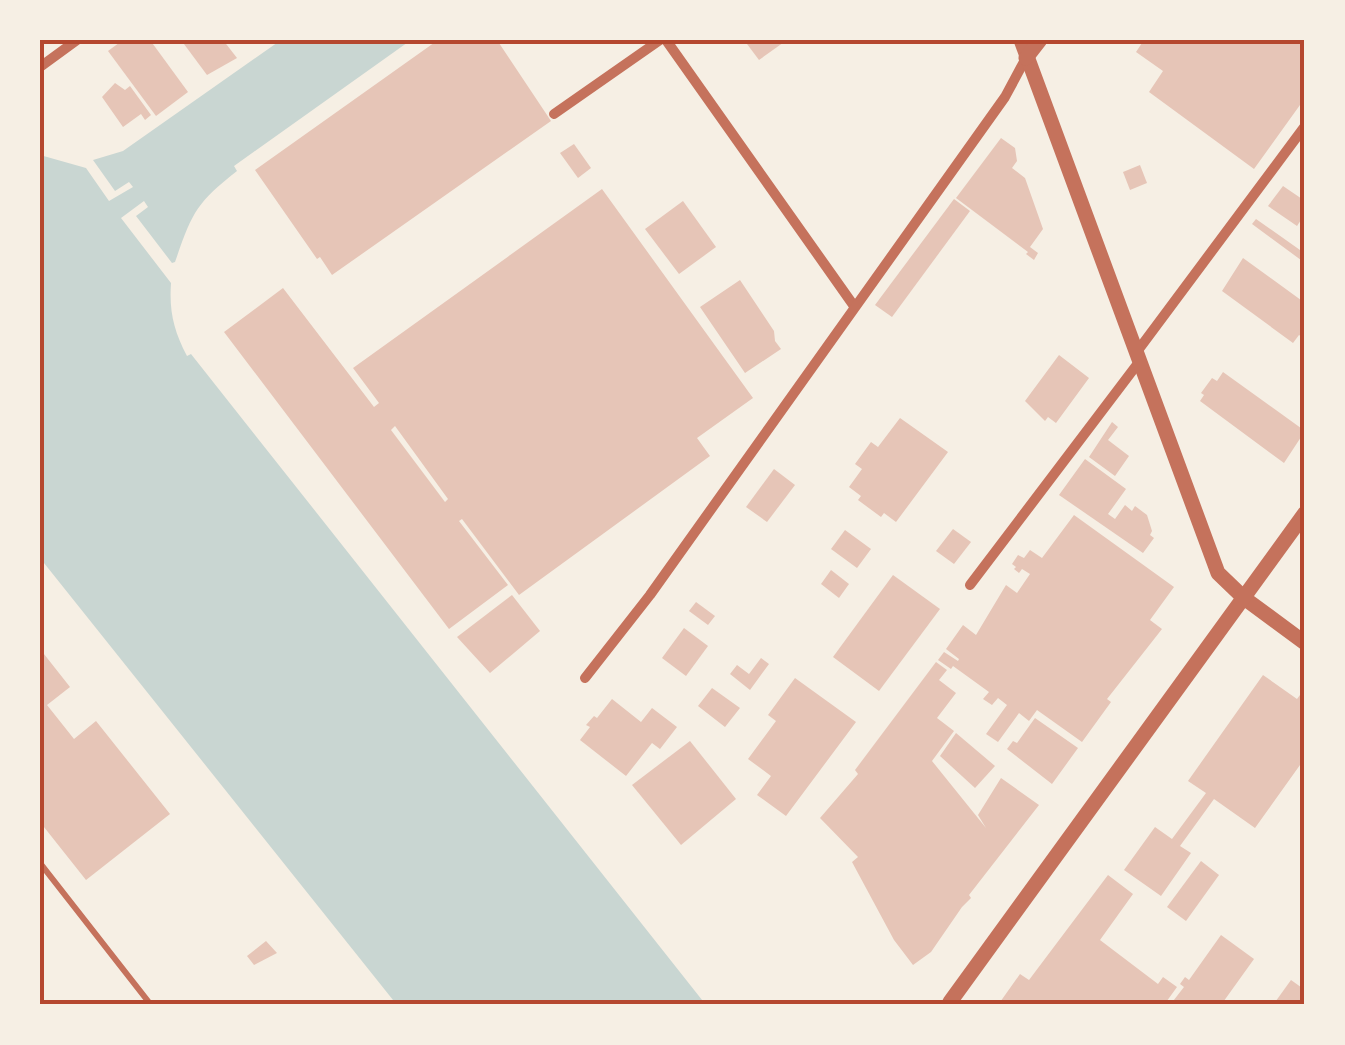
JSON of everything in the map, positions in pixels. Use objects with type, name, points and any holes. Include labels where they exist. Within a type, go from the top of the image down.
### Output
[{"type":"street","points":[[40,67],[77,40]]},
{"type":"street","points":[[554,114],[663,40],[854,306]]},
{"type":"street","points":[[1020,40],[1218,573],[1244,598],[1305,643]]},
{"type":"street","points":[[584,678],[650,595],[1005,97],[1040,40]]},
{"type":"street","points":[[970,585],[1305,126]]},
{"type":"street","points":[[950,1002],[1305,513]]},
{"type":"lane","points":[[40,863],[151,1005]]},
{"type":"shaded area","points":[[281,40],[411,40],[234,166],[237,171],[197,210],[175,262],[136,216],[148,207],[144,201],[121,218],[171,283],[173,321],[187,356],[191,354],[706,1005],[397,1005],[40,558],[40,155],[86,168],[109,201],[133,187],[129,182],[115,191],[93,160],[123,151]]},
{"type":"building","points":[[123,40],[150,40],[188,92],[156,116],[108,51]]},
{"type":"building","points":[[181,40],[223,40],[237,58],[207,75]]},
{"type":"building","points":[[438,40],[497,40],[551,121],[332,275],[255,170]]},
{"type":"building","points":[[744,40],[787,40],[759,60]]},
{"type":"building","points":[[1144,40],[1305,40],[1305,98],[1254,169],[1149,92],[1163,71],[1136,52]]},
{"type":"building","points":[[115,83],[125,90],[130,86],[151,115],[145,120],[141,114],[123,127],[102,97]]},
{"type":"building","points":[[1001,138],[1015,148],[1017,161],[1012,168],[1025,178],[1043,229],[1030,247],[1038,253],[1034,260],[956,198]]},
{"type":"building","points":[[574,144],[591,168],[578,178],[560,153]]},
{"type":"building","points":[[1140,165],[1147,183],[1130,190],[1123,172]]},
{"type":"building","points":[[1283,186],[1305,201],[1305,214],[1297,226],[1268,206]]},
{"type":"building","points":[[602,189],[753,398],[697,438],[710,456],[519,595],[462,519],[459,521],[508,585],[449,629],[224,332],[283,288],[374,407],[379,403],[353,368]],"holes":[[[395,426],[448,499],[445,502],[391,430]]]},
{"type":"building","points":[[954,199],[970,211],[892,317],[875,305]]},
{"type":"building","points":[[683,201],[716,247],[679,274],[645,229]]},
{"type":"building","points":[[1256,219],[1300,250],[1305,243],[1305,263],[1252,224]]},
{"type":"building","points":[[1243,258],[1305,303],[1305,339],[1299,335],[1293,343],[1222,291]]},
{"type":"building","points":[[740,280],[774,331],[781,349],[745,373],[700,307]]},
{"type":"building","points":[[1059,355],[1089,378],[1056,423],[1048,417],[1045,421],[1025,401]]},
{"type":"building","points":[[1223,372],[1305,431],[1284,463],[1200,401],[1212,378],[1217,381]]},
{"type":"building","points":[[900,418],[948,452],[896,522],[884,513],[881,517],[858,500],[861,496],[849,487],[862,469],[855,464],[871,442],[878,447]]},
{"type":"building","points":[[1112,422],[1118,427],[1108,440],[1129,456],[1115,476],[1089,457]]},
{"type":"building","points":[[1085,459],[1126,489],[1108,514],[1115,519],[1125,505],[1132,511],[1135,506],[1147,515],[1154,538],[1143,553],[1059,495]]},
{"type":"building","points":[[774,469],[795,485],[767,522],[746,507]]},
{"type":"building","points":[[1074,515],[1174,587],[1150,620],[1162,629],[1107,699],[1111,702],[1082,742],[1037,710],[1029,721],[1019,713],[998,742],[986,734],[1007,705],[998,698],[992,705],[983,699],[989,692],[938,660],[944,652],[958,661],[946,649],[963,625],[976,635],[1006,585],[1017,593],[1030,574],[1014,569],[1012,564],[1018,555],[1024,558],[1030,550],[1042,558]]},
{"type":"building","points":[[953,529],[971,542],[954,564],[936,551]]},
{"type":"building","points":[[845,530],[871,549],[857,568],[831,549]]},
{"type":"building","points":[[831,570],[849,584],[839,598],[821,584]]},
{"type":"building","points":[[893,575],[940,609],[879,691],[833,657]]},
{"type":"building","points":[[512,595],[540,631],[490,673],[457,637]]},
{"type":"building","points":[[696,602],[715,616],[708,625],[689,611]]},
{"type":"building","points":[[684,628],[708,646],[686,676],[662,658]]},
{"type":"building","points":[[40,649],[70,687],[47,705],[74,739],[96,721],[170,814],[86,880],[40,822]]},
{"type":"building","points":[[761,658],[769,664],[750,690],[730,674],[737,665],[749,674]]},
{"type":"building","points":[[936,662],[947,670],[939,680],[956,693],[937,718],[954,731],[932,761],[986,828],[978,815],[1001,778],[1039,805],[969,895],[971,898],[931,952],[913,965],[894,940],[852,862],[858,857],[820,818],[858,774],[855,770]]},
{"type":"building","points":[[1263,675],[1297,699],[1305,693],[1305,758],[1255,828],[1214,799],[1180,846],[1191,853],[1161,896],[1124,870],[1155,827],[1172,839],[1206,793],[1188,781]]},
{"type":"building","points":[[795,678],[856,722],[786,816],[757,795],[771,776],[748,759],[776,721],[768,715]]},
{"type":"building","points":[[712,688],[740,708],[725,727],[698,706]]},
{"type":"building","points":[[612,699],[641,722],[652,708],[677,727],[660,749],[652,743],[626,776],[580,740],[590,727],[586,725]]},
{"type":"building","points":[[1035,718],[1078,748],[1052,784],[1007,749],[1013,741],[1017,743]]},
{"type":"building","points":[[956,733],[995,766],[975,788],[940,756]]},
{"type":"building","points":[[690,741],[736,799],[681,845],[632,785]]},
{"type":"building","points":[[1201,861],[1219,875],[1186,921],[1167,907]]},
{"type":"building","points":[[1108,875],[1133,894],[1100,940],[1158,984],[1163,977],[1177,987],[1164,1005],[998,1005],[1020,974],[1029,980]]},
{"type":"building","points":[[1221,935],[1254,959],[1221,1005],[1170,1005],[1184,987],[1180,984],[1185,977],[1189,980]]},
{"type":"building","points":[[266,941],[277,953],[254,965],[247,956]]},
{"type":"building","points":[[1291,980],[1305,990],[1305,1005],[1273,1005]]}]
